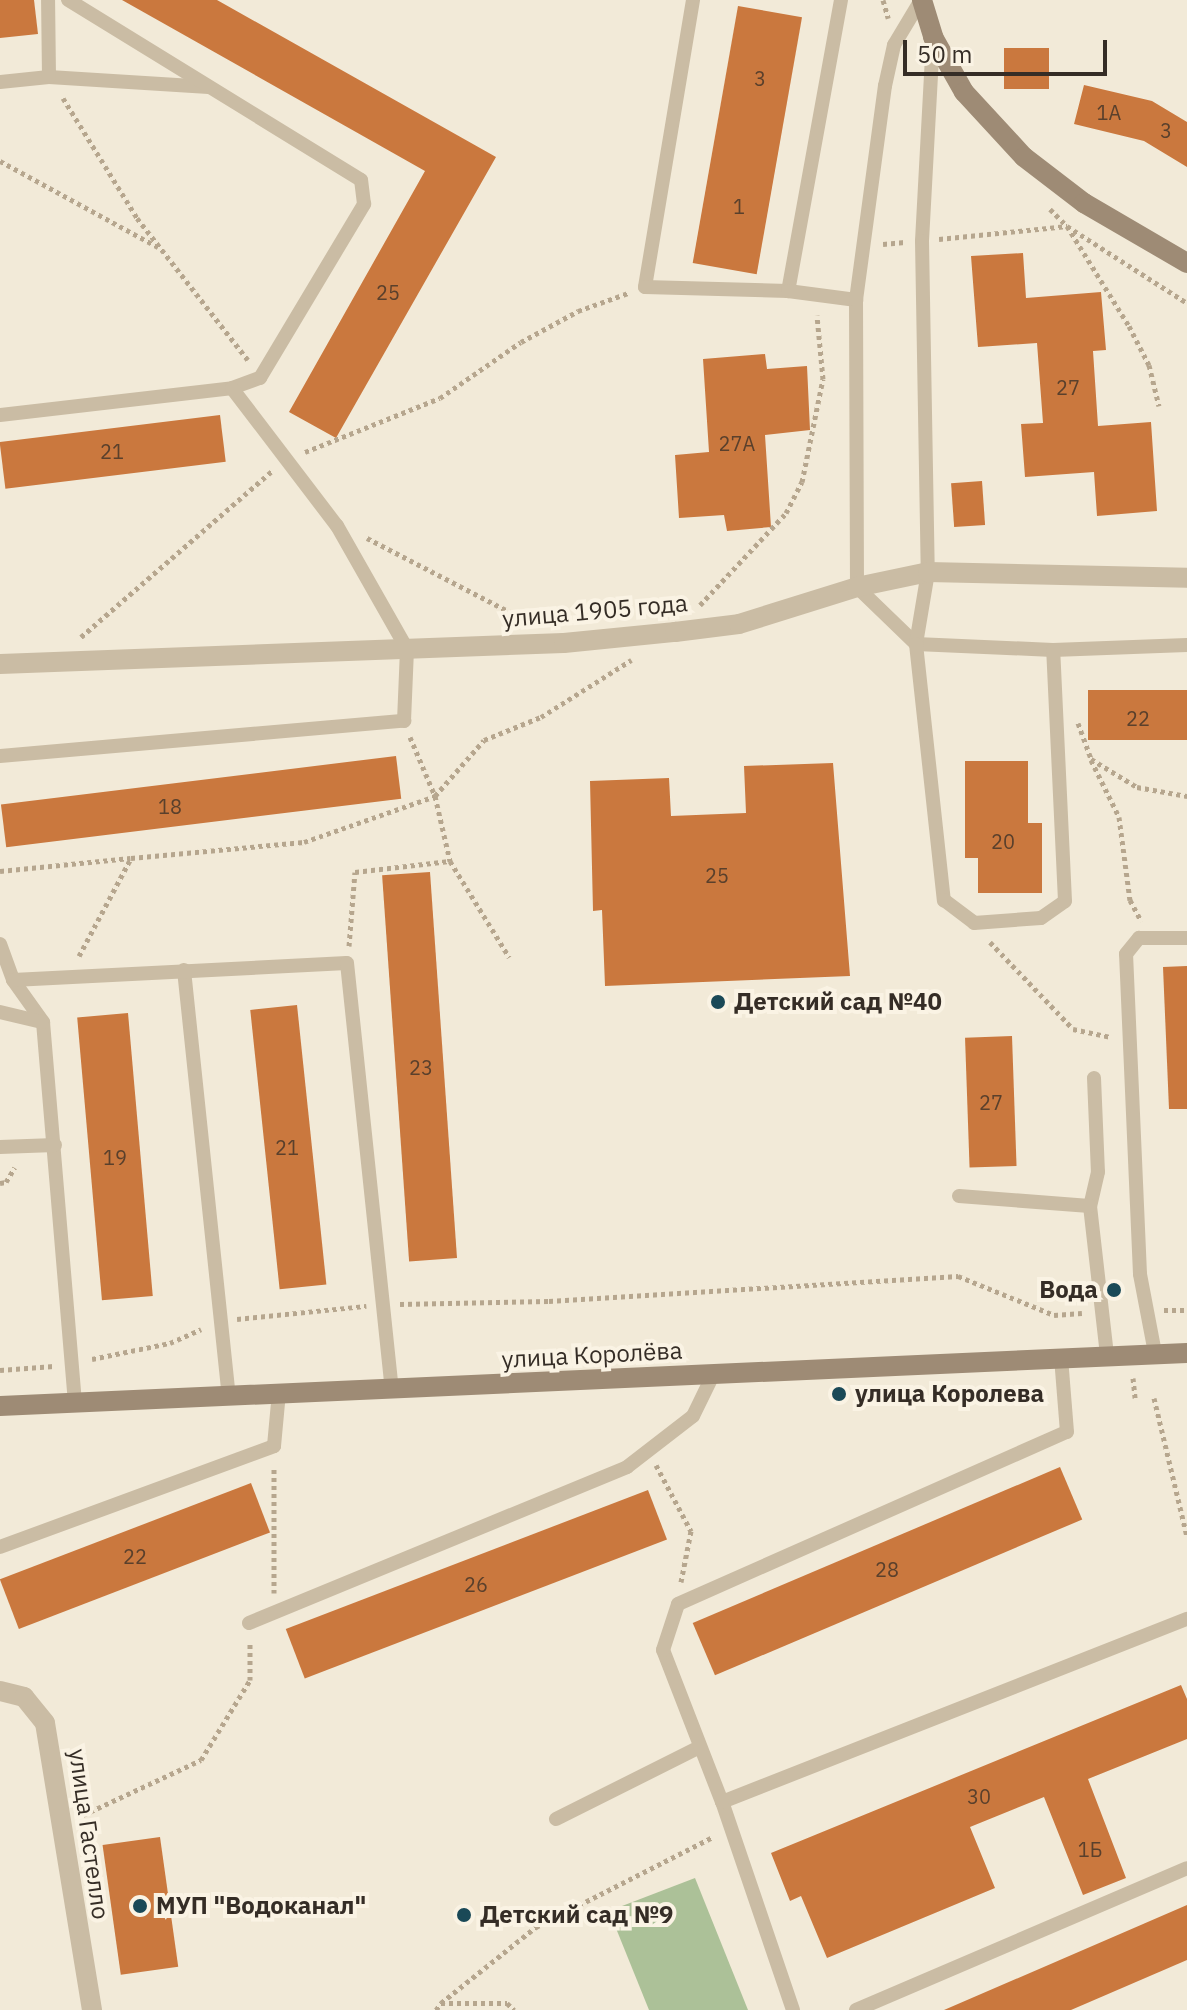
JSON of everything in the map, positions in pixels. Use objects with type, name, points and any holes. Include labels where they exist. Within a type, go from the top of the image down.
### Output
[{"type":"main road","points":[[922,0],[933,37],[964,92],[1024,157],[1084,203],[1187,263]]},
{"type":"main road","name":"улица Королёва","points":[[0,1406],[228,1392],[392,1391],[1187,1353]]},
{"type":"street","name":"улица 1905 года","points":[[0,664],[564,643],[675,632],[753,621],[857,587],[928,572],[1187,578]]},
{"type":"street","name":"улица Гастелло","points":[[0,1691],[24,1697],[45,1723],[92,2010]]},
{"type":"lane","points":[[48,0],[49,77]]},
{"type":"lane","points":[[0,415],[232,388],[260,378],[361,211],[364,187],[361,180],[68,0]]},
{"type":"lane","points":[[693,0],[645,287],[788,291],[856,300]]},
{"type":"lane","points":[[788,291],[841,0]]},
{"type":"lane","points":[[922,0],[894,45],[856,300],[857,587],[916,644],[1053,650],[1187,645]]},
{"type":"lane","points":[[933,37],[922,241],[928,572],[916,644],[944,900],[974,923],[1041,918],[1065,901],[1053,650]]},
{"type":"lane","points":[[0,82],[49,77],[210,87]]},
{"type":"lane","points":[[0,756],[404,721],[407,649],[337,526],[232,388]]},
{"type":"lane","points":[[1155,1353],[1140,1274],[1126,954],[1139,938],[1187,938]]},
{"type":"lane","points":[[0,944],[13,980],[43,1022],[75,1401]]},
{"type":"lane","points":[[13,980],[347,963],[392,1391]]},
{"type":"lane","points":[[184,970],[228,1392]]},
{"type":"lane","points":[[0,1012],[43,1022]]},
{"type":"lane","points":[[1094,1078],[1098,1172],[1090,1206],[1107,1356]]},
{"type":"lane","points":[[0,1147],[55,1145]]},
{"type":"lane","points":[[959,1196],[1090,1206]]},
{"type":"lane","points":[[793,2010],[728,1829],[722,1802],[698,1748],[663,1650],[678,1604],[1067,1432],[1061,1357]]},
{"type":"lane","points":[[249,1623],[627,1467],[693,1416],[713,1375]]},
{"type":"lane","points":[[0,1547],[274,1446],[279,1392]]},
{"type":"lane","points":[[722,1802],[1187,1619]]},
{"type":"lane","points":[[556,1819],[698,1748]]},
{"type":"lane","points":[[856,2010],[1187,1868]]},
{"type":"path","points":[[49,77],[162,250],[230,332],[260,378]]},
{"type":"path","points":[[0,161],[162,250]]},
{"type":"path","points":[[863,246],[1067,226],[1187,303]]},
{"type":"path","points":[[1067,226],[1129,326],[1149,365],[1159,406]]},
{"type":"path","points":[[53,662],[286,459],[440,398],[521,342],[578,311],[645,287]]},
{"type":"path","points":[[675,632],[786,513],[802,482],[823,379],[814,294]]},
{"type":"path","points":[[337,526],[436,570],[564,643]]},
{"type":"path","points":[[0,871],[304,842],[435,796],[484,740],[541,717],[635,658]]},
{"type":"path","points":[[1077,718],[1091,759],[1119,817],[1130,900],[1143,925],[1139,938]]},
{"type":"path","points":[[404,721],[435,796],[450,861],[509,957]]},
{"type":"path","points":[[1091,759],[1137,787],[1187,796]]},
{"type":"path","points":[[67,976],[131,858]]},
{"type":"path","points":[[347,963],[355,872],[450,861]]},
{"type":"path","points":[[974,923],[1073,1029],[1130,1041]]},
{"type":"path","points":[[0,1370],[72,1365],[170,1343],[221,1321],[383,1305],[549,1301],[958,1276],[1054,1315]]},
{"type":"path","points":[[1133,1377],[1135,1398]]},
{"type":"path","points":[[1154,1398],[1187,1536]]},
{"type":"path","points":[[63,1824],[201,1760],[250,1680],[249,1623],[274,1593],[274,1446]]},
{"type":"path","points":[[648,1450],[691,1531],[678,1604]]},
{"type":"path","points":[[436,2010],[536,1927],[728,1829]]},
{"type":"path","points":[[441,2003],[507,2003],[514,2010]]},
{"type":"green space","points":[[695,1878],[748,2010],[649,2010],[609,1911]]},
{"type":"building","points":[[0,0],[34,0],[38,34],[0,38]]},
{"type":"building","points":[[122,0],[217,0],[496,157],[336,438],[289,412],[425,171]]},
{"type":"building","points":[[738,6],[802,17],[757,274],[693,263]]},
{"type":"building","points":[[1004,48],[1049,48],[1049,89],[1004,89]]},
{"type":"building","points":[[1084,85],[1152,101],[1187,122],[1187,167],[1144,141],[1074,124]]},
{"type":"building","points":[[1023,253],[1026,298],[1101,292],[1106,350],[1093,351],[1098,426],[1151,422],[1157,511],[1097,516],[1094,472],[1025,477],[1021,424],[1043,423],[1037,343],[978,347],[971,256]]},
{"type":"building","points":[[765,354],[767,369],[807,366],[810,430],[765,435],[771,527],[727,531],[724,515],[679,518],[675,455],[709,452],[703,359]]},
{"type":"building","points":[[220,415],[226,462],[5,489],[0,442]]},
{"type":"building","points":[[982,481],[985,525],[954,527],[951,483]]},
{"type":"building","points":[[1088,690],[1187,690],[1187,740],[1088,740]]},
{"type":"building","points":[[396,756],[401,799],[6,847],[1,805]]},
{"type":"building","points":[[965,761],[1028,761],[1028,823],[1042,823],[1042,893],[978,893],[978,858],[965,858]]},
{"type":"building","points":[[833,763],[850,976],[605,986],[602,910],[593,911],[590,781],[669,778],[671,816],[746,813],[744,766]]},
{"type":"building","points":[[430,872],[457,1258],[409,1261],[382,875]]},
{"type":"building","points":[[1187,966],[1187,1109],[1169,1109],[1163,967]]},
{"type":"building","points":[[297,1005],[326,1284],[280,1289],[250,1010]]},
{"type":"building","points":[[128,1013],[153,1296],[102,1300],[77,1017]]},
{"type":"building","points":[[1012,1036],[1017,1166],[970,1168],[965,1038]]},
{"type":"building","points":[[1060,1467],[1082,1519],[715,1675],[693,1623]]},
{"type":"building","points":[[251,1483],[270,1532],[19,1629],[0,1579]]},
{"type":"building","points":[[648,1490],[667,1539],[305,1679],[286,1629]]},
{"type":"building","points":[[1181,1685],[1187,1699],[1187,1739],[1088,1779],[1126,1878],[1083,1895],[1044,1797],[970,1827],[995,1888],[827,1958],[801,1896],[790,1901],[771,1853]]},
{"type":"building","name":"МУП \"Водоканал\"","points":[[160,1837],[178,1967],[121,1975],[103,1845]]},
{"type":"building","points":[[1187,1905],[1187,1960],[1071,2010],[944,2010]]},
{"type":"place","name":"Детский сад №40","points":[[718,1002]]},
{"type":"place","name":"Вода","points":[[1114,1290]]},
{"type":"place","name":"улица Королева","points":[[839,1394]]},
{"type":"place","name":"МУП \"Водоканал\"","points":[[140,1906]]},
{"type":"place","name":"Детский сад №9","points":[[464,1915]]}]
